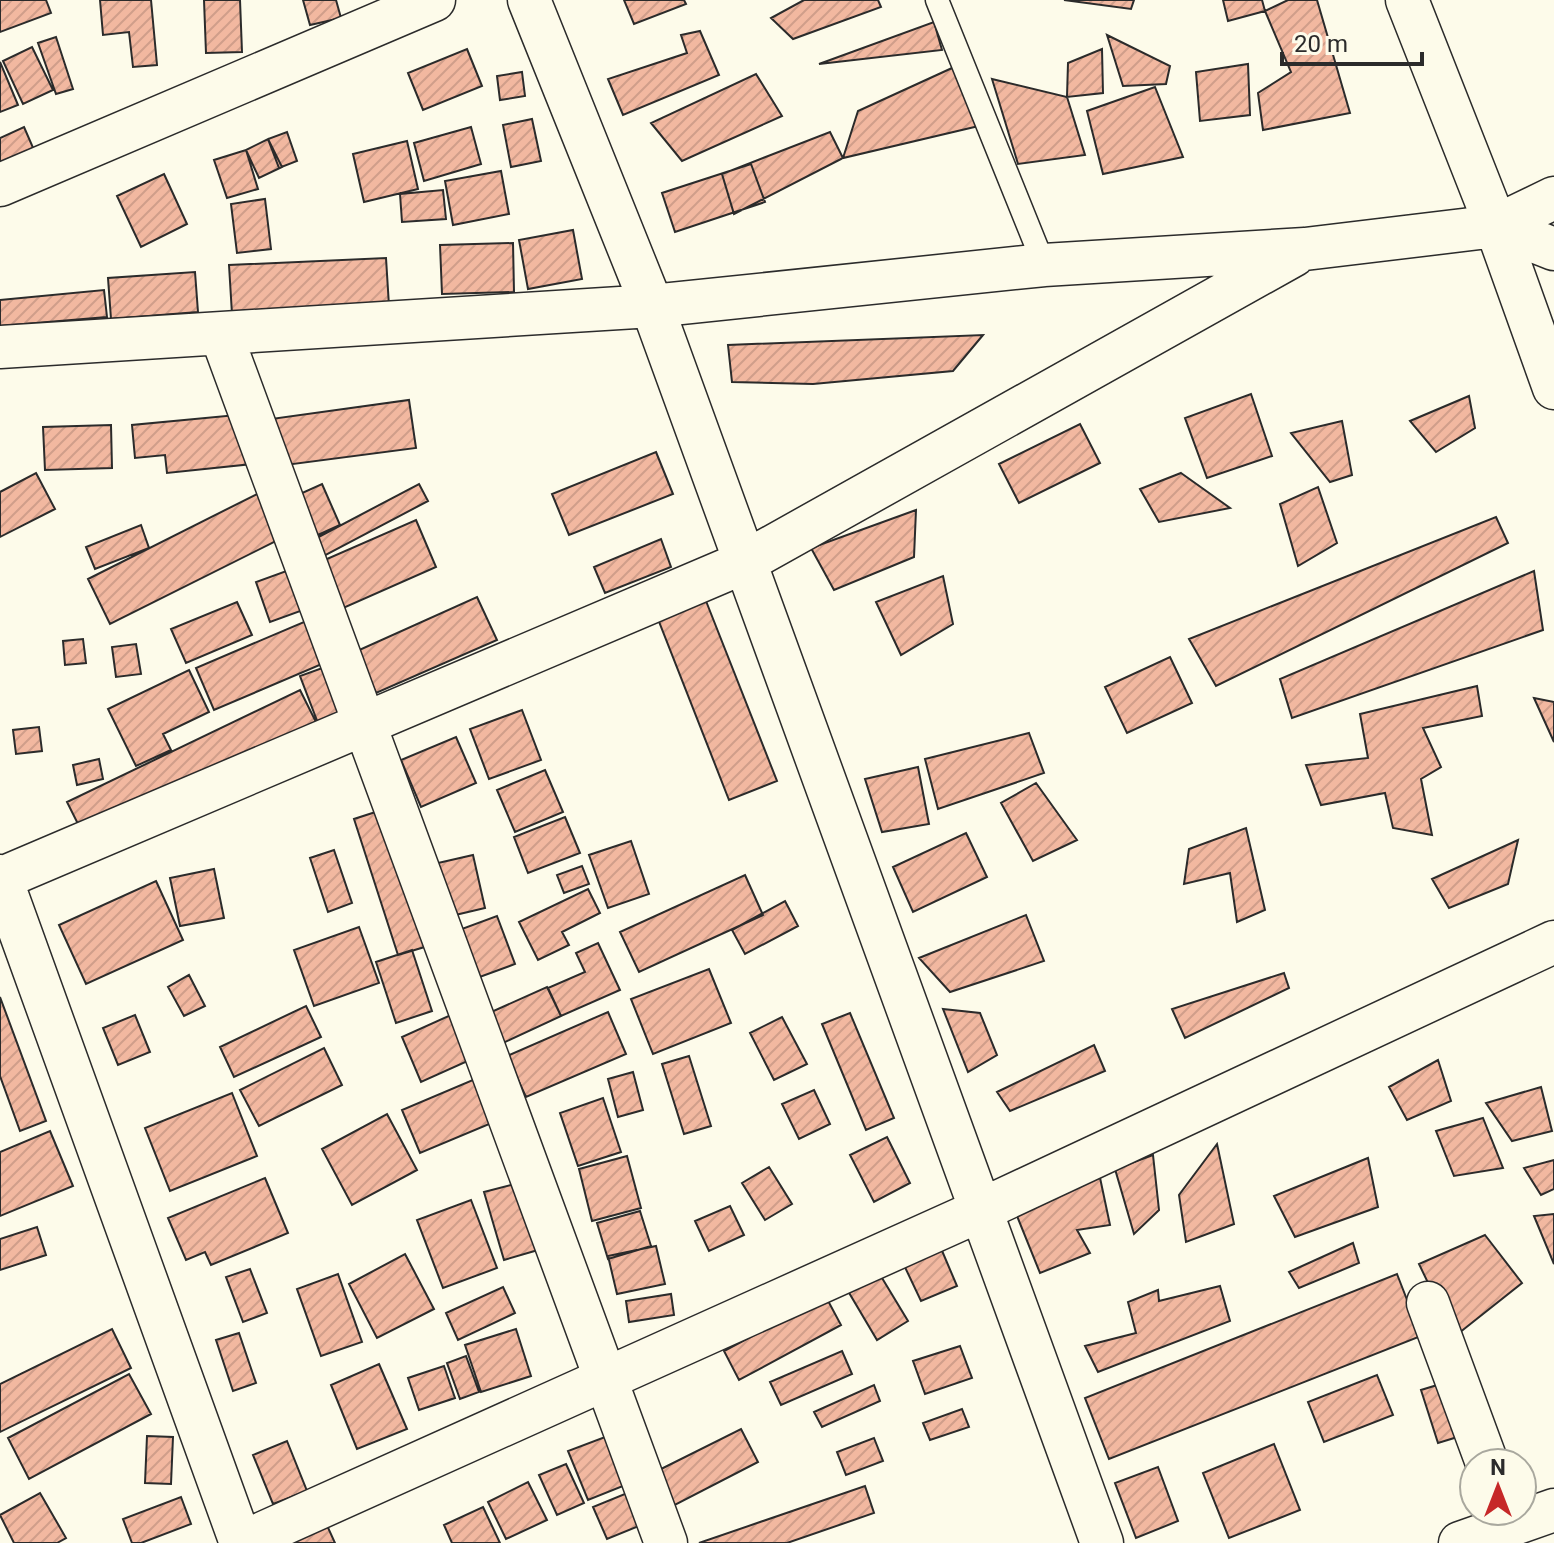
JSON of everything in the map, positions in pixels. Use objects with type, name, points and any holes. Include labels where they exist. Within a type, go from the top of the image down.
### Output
[{"type":"street","points":[[0,185],[434,0]]},
{"type":"street","points":[[529,0],[652,306],[1102,1543]]},
{"type":"street","points":[[1407,0],[1496,226],[1554,388]]},
{"type":"street","points":[[0,347],[652,306],[1044,265],[1305,249],[1496,226],[1554,198]]},
{"type":"street","points":[[1496,226],[1554,249]]},
{"type":"street","points":[[1305,249],[745,562],[0,878],[241,1543],[981,1210],[1554,942]]},
{"type":"street","points":[[221,334],[666,1543]]},
{"type":"street","points":[[1428,1303],[1481,1447]]},
{"type":"street","points":[[1460,1543],[1510,1527]]},
{"type":"lane","points":[[937,0],[1044,265]]},
{"type":"building","points":[[0,0],[46,0],[51,13],[0,32]]},
{"type":"building","points":[[100,0],[151,0],[157,65],[133,67],[129,32],[103,35]]},
{"type":"building","points":[[204,0],[240,0],[242,52],[206,53]]},
{"type":"building","points":[[303,0],[336,0],[341,18],[310,25]]},
{"type":"building","points":[[624,0],[684,0],[686,4],[634,24]]},
{"type":"building","points":[[804,0],[878,0],[881,7],[793,39],[771,18]]},
{"type":"building","points":[[1064,0],[1134,0],[1131,9]]},
{"type":"building","points":[[1223,0],[1262,0],[1265,11],[1228,21]]},
{"type":"building","points":[[1288,0],[1317,0],[1350,113],[1263,130],[1258,93],[1291,72],[1265,11]]},
{"type":"building","points":[[934,22],[942,50],[819,64]]},
{"type":"building","points":[[700,31],[719,75],[623,115],[608,79],[687,53],[681,35]]},
{"type":"building","points":[[1107,35],[1170,66],[1166,84],[1123,86]]},
{"type":"building","points":[[56,37],[73,89],[56,94],[38,43]]},
{"type":"building","points":[[32,47],[53,90],[23,104],[3,61]]},
{"type":"building","points":[[467,49],[482,86],[423,110],[408,73]]},
{"type":"building","points":[[1102,49],[1103,93],[1067,97],[1068,63]]},
{"type":"building","points":[[0,62],[18,105],[0,112]]},
{"type":"building","points":[[963,63],[983,125],[843,158],[858,111]]},
{"type":"building","points":[[1248,64],[1250,115],[1200,121],[1196,72]]},
{"type":"building","points":[[522,72],[525,96],[500,100],[497,76]]},
{"type":"building","points":[[756,74],[782,116],[682,161],[651,123]]},
{"type":"building","points":[[992,79],[1067,97],[1085,155],[1018,164]]},
{"type":"building","points":[[1155,87],[1183,157],[1103,174],[1087,111]]},
{"type":"building","points":[[532,119],[541,161],[511,167],[503,125]]},
{"type":"building","points":[[24,127],[34,150],[0,166],[0,138]]},
{"type":"building","points":[[471,127],[481,164],[424,181],[414,143]]},
{"type":"building","points":[[287,132],[297,161],[279,168],[268,139]]},
{"type":"building","points":[[830,132],[843,158],[734,214],[722,174]]},
{"type":"building","points":[[268,139],[282,167],[259,178],[246,150]]},
{"type":"building","points":[[407,141],[418,189],[364,202],[353,154]]},
{"type":"building","points":[[246,150],[258,189],[227,198],[214,160]]},
{"type":"building","points":[[751,164],[765,202],[675,232],[662,193]]},
{"type":"building","points":[[501,171],[509,214],[453,225],[445,181]]},
{"type":"building","points":[[164,174],[187,224],[141,247],[117,196]]},
{"type":"building","points":[[443,190],[446,219],[402,222],[400,194]]},
{"type":"building","points":[[265,199],[271,249],[237,253],[231,204]]},
{"type":"building","points":[[573,230],[582,279],[528,289],[519,240]]},
{"type":"building","points":[[513,243],[514,292],[442,294],[440,245]]},
{"type":"building","points":[[386,258],[389,306],[232,314],[229,265]]},
{"type":"building","points":[[195,272],[198,312],[111,319],[108,278]]},
{"type":"building","points":[[104,290],[107,317],[0,326],[0,300]]},
{"type":"building","points":[[983,335],[953,371],[813,384],[732,382],[728,345]]},
{"type":"building","points":[[1251,394],[1272,456],[1207,478],[1185,418]]},
{"type":"building","points":[[1469,396],[1475,428],[1436,452],[1410,421]]},
{"type":"building","points":[[409,400],[416,448],[278,466],[271,419]]},
{"type":"building","points":[[247,414],[252,464],[167,473],[165,455],[135,458],[132,425]]},
{"type":"building","points":[[1342,421],[1352,475],[1330,482],[1291,433]]},
{"type":"building","points":[[1080,424],[1100,463],[1019,503],[999,464]]},
{"type":"building","points":[[111,425],[112,468],[45,470],[43,427]]},
{"type":"building","points":[[656,452],[673,494],[569,535],[552,494]]},
{"type":"building","points":[[36,473],[55,509],[0,537],[0,492]]},
{"type":"building","points":[[1181,473],[1230,508],[1159,522],[1140,489]]},
{"type":"building","points":[[322,484],[340,525],[309,539],[291,498]]},
{"type":"building","points":[[419,484],[428,501],[320,558],[311,541]]},
{"type":"building","points":[[1318,487],[1337,543],[1298,566],[1280,504]]},
{"type":"building","points":[[267,489],[290,534],[110,624],[88,579]]},
{"type":"building","points":[[916,510],[914,557],[834,590],[811,548]]},
{"type":"building","points":[[1496,517],[1508,543],[1216,686],[1189,639]]},
{"type":"building","points":[[416,520],[436,567],[341,609],[320,562]]},
{"type":"building","points":[[141,525],[149,548],[95,569],[86,547]]},
{"type":"building","points":[[661,539],[671,567],[605,593],[594,567]]},
{"type":"building","points":[[303,565],[317,605],[270,622],[256,582]]},
{"type":"building","points":[[1534,571],[1543,630],[1292,718],[1280,679]]},
{"type":"building","points":[[943,576],[953,624],[901,655],[876,602]]},
{"type":"building","points":[[477,597],[497,640],[376,693],[357,651]]},
{"type":"building","points":[[706,601],[777,781],[729,800],[658,619]]},
{"type":"building","points":[[237,602],[252,635],[186,663],[171,629]]},
{"type":"building","points":[[311,619],[329,661],[214,710],[196,668]]},
{"type":"building","points":[[83,639],[86,663],[65,665],[63,641]]},
{"type":"building","points":[[136,644],[141,674],[116,677],[112,647]]},
{"type":"building","points":[[1170,657],[1192,703],[1127,733],[1105,687]]},
{"type":"building","points":[[339,662],[360,717],[321,731],[300,676]]},
{"type":"building","points":[[189,670],[209,712],[163,734],[171,750],[136,766],[108,709]]},
{"type":"building","points":[[1477,686],[1482,716],[1423,728],[1441,767],[1421,779],[1432,835],[1393,828],[1385,793],[1321,805],[1306,765],[1368,758],[1360,714]]},
{"type":"building","points":[[300,690],[316,722],[83,834],[67,802]]},
{"type":"building","points":[[1534,698],[1554,702],[1554,742]]},
{"type":"building","points":[[522,710],[541,760],[489,779],[470,729]]},
{"type":"building","points":[[39,727],[42,751],[16,754],[13,730]]},
{"type":"building","points":[[1029,733],[1044,773],[938,809],[925,759]]},
{"type":"building","points":[[456,737],[476,783],[421,807],[401,760]]},
{"type":"building","points":[[99,759],[103,779],[77,785],[73,765]]},
{"type":"building","points":[[918,767],[929,824],[882,832],[865,779]]},
{"type":"building","points":[[545,770],[563,812],[515,832],[497,790]]},
{"type":"building","points":[[1036,783],[1077,840],[1033,861],[1001,803]]},
{"type":"building","points":[[394,806],[438,943],[398,955],[354,819]]},
{"type":"building","points":[[565,817],[580,853],[528,873],[514,837]]},
{"type":"building","points":[[1246,828],[1265,910],[1237,922],[1230,873],[1184,884],[1189,849]]},
{"type":"building","points":[[966,833],[987,877],[913,912],[893,867]]},
{"type":"building","points":[[1518,840],[1508,884],[1449,908],[1432,879]]},
{"type":"building","points":[[631,841],[649,894],[608,908],[589,855]]},
{"type":"building","points":[[334,850],[352,903],[328,912],[310,858]]},
{"type":"building","points":[[473,855],[485,908],[451,916],[438,863]]},
{"type":"building","points":[[582,866],[589,884],[564,893],[557,875]]},
{"type":"building","points":[[214,869],[224,918],[180,926],[170,878]]},
{"type":"building","points":[[745,875],[763,915],[639,972],[620,932]]},
{"type":"building","points":[[156,881],[183,940],[86,984],[59,925]]},
{"type":"building","points":[[588,889],[600,913],[562,932],[569,945],[538,960],[519,922]]},
{"type":"building","points":[[785,901],[798,926],[745,954],[732,930]]},
{"type":"building","points":[[1026,915],[1044,961],[950,992],[919,958]]},
{"type":"building","points":[[497,916],[515,964],[477,978],[459,930]]},
{"type":"building","points":[[359,927],[379,983],[314,1006],[294,950]]},
{"type":"building","points":[[598,943],[620,990],[561,1016],[548,988],[585,972],[576,953]]},
{"type":"building","points":[[412,950],[432,1011],[396,1023],[376,962]]},
{"type":"building","points":[[709,969],[731,1023],[653,1054],[631,999]]},
{"type":"building","points":[[1284,973],[1289,988],[1185,1038],[1172,1009]]},
{"type":"building","points":[[189,975],[205,1006],[184,1016],[168,987]]},
{"type":"building","points":[[547,987],[561,1016],[503,1043],[489,1013]]},
{"type":"building","points":[[0,997],[46,1121],[20,1131],[0,1076]]},
{"type":"building","points":[[306,1006],[321,1037],[234,1077],[220,1047]]},
{"type":"building","points":[[943,1009],[980,1013],[997,1055],[968,1072]]},
{"type":"building","points":[[462,1010],[481,1055],[421,1082],[402,1037]]},
{"type":"building","points":[[608,1012],[626,1054],[526,1097],[507,1056]]},
{"type":"building","points":[[850,1013],[894,1118],[866,1130],[822,1024]]},
{"type":"building","points":[[135,1015],[150,1052],[118,1065],[103,1028]]},
{"type":"building","points":[[782,1017],[807,1064],[774,1080],[750,1033]]},
{"type":"building","points":[[1094,1045],[1105,1071],[1010,1111],[997,1092]]},
{"type":"building","points":[[324,1048],[342,1085],[259,1126],[240,1090]]},
{"type":"building","points":[[689,1056],[711,1126],[684,1134],[662,1064]]},
{"type":"building","points":[[1438,1060],[1451,1101],[1407,1120],[1389,1087]]},
{"type":"building","points":[[633,1072],[643,1110],[618,1117],[608,1079]]},
{"type":"building","points":[[487,1074],[506,1117],[420,1153],[402,1110]]},
{"type":"building","points":[[1541,1087],[1552,1131],[1512,1141],[1486,1103]]},
{"type":"building","points":[[814,1090],[830,1124],[799,1139],[782,1104]]},
{"type":"building","points":[[232,1093],[257,1156],[170,1191],[145,1128]]},
{"type":"building","points":[[603,1098],[621,1152],[578,1166],[560,1113]]},
{"type":"building","points":[[387,1114],[417,1170],[352,1205],[322,1149]]},
{"type":"building","points":[[1483,1118],[1503,1168],[1454,1176],[1436,1131]]},
{"type":"building","points":[[50,1131],[73,1186],[0,1216],[0,1152]]},
{"type":"building","points":[[887,1137],[910,1183],[874,1202],[850,1155]]},
{"type":"building","points":[[1217,1144],[1234,1224],[1186,1242],[1179,1195]]},
{"type":"building","points":[[1153,1155],[1159,1210],[1134,1234],[1115,1169]]},
{"type":"building","points":[[627,1156],[641,1208],[592,1221],[579,1169]]},
{"type":"building","points":[[1368,1158],[1378,1207],[1295,1237],[1274,1196]]},
{"type":"building","points":[[1554,1160],[1554,1189],[1541,1195],[1524,1168]]},
{"type":"building","points":[[769,1167],[792,1204],[765,1220],[742,1183]]},
{"type":"building","points":[[1099,1173],[1110,1225],[1077,1230],[1090,1253],[1040,1273],[1015,1211]]},
{"type":"building","points":[[265,1178],[288,1233],[211,1265],[205,1252],[186,1260],[168,1218]]},
{"type":"building","points":[[519,1183],[538,1250],[504,1260],[484,1192]]},
{"type":"building","points":[[471,1200],[497,1268],[443,1288],[417,1220]]},
{"type":"building","points":[[730,1206],[744,1235],[709,1251],[695,1221]]},
{"type":"building","points":[[640,1211],[651,1246],[608,1259],[597,1223]]},
{"type":"building","points":[[1554,1214],[1554,1264],[1534,1216]]},
{"type":"building","points":[[37,1227],[46,1255],[0,1270],[0,1239]]},
{"type":"building","points":[[1485,1235],[1522,1283],[1454,1337],[1419,1264]]},
{"type":"building","points":[[1353,1243],[1359,1263],[1299,1288],[1289,1272]]},
{"type":"building","points":[[656,1246],[665,1284],[617,1294],[608,1256]]},
{"type":"building","points":[[940,1246],[957,1286],[921,1301],[903,1263]]},
{"type":"building","points":[[405,1254],[434,1309],[377,1338],[349,1284]]},
{"type":"building","points":[[250,1269],[267,1313],[243,1322],[226,1277]]},
{"type":"building","points":[[879,1273],[908,1321],[877,1340],[848,1291]]},
{"type":"building","points":[[338,1274],[362,1342],[321,1356],[297,1289]]},
{"type":"building","points":[[1397,1274],[1421,1336],[1109,1459],[1085,1398]]},
{"type":"building","points":[[1220,1286],[1230,1321],[1098,1372],[1085,1346],[1136,1333],[1128,1302],[1158,1290],[1159,1301]]},
{"type":"building","points":[[503,1287],[515,1313],[458,1340],[446,1313]]},
{"type":"building","points":[[671,1294],[674,1315],[629,1322],[626,1301]]},
{"type":"building","points":[[826,1297],[841,1325],[739,1380],[724,1351]]},
{"type":"building","points":[[112,1329],[131,1368],[0,1432],[0,1384]]},
{"type":"building","points":[[516,1329],[531,1376],[481,1392],[465,1345]]},
{"type":"building","points":[[239,1333],[256,1383],[233,1391],[216,1340]]},
{"type":"building","points":[[960,1346],[972,1378],[925,1394],[913,1361]]},
{"type":"building","points":[[842,1351],[852,1374],[781,1405],[770,1382]]},
{"type":"building","points":[[466,1356],[479,1392],[460,1399],[447,1363]]},
{"type":"building","points":[[379,1364],[407,1429],[357,1449],[331,1385]]},
{"type":"building","points":[[444,1366],[455,1398],[419,1410],[408,1378]]},
{"type":"building","points":[[129,1374],[151,1414],[29,1479],[8,1438]]},
{"type":"building","points":[[1377,1375],[1393,1415],[1324,1442],[1308,1402]]},
{"type":"building","points":[[1447,1382],[1464,1435],[1438,1443],[1421,1390]]},
{"type":"building","points":[[874,1385],[880,1401],[822,1427],[814,1412]]},
{"type":"building","points":[[962,1409],[969,1427],[930,1440],[923,1423]]},
{"type":"building","points":[[741,1429],[758,1462],[667,1509],[649,1475]]},
{"type":"building","points":[[613,1434],[633,1482],[588,1500],[568,1451]]},
{"type":"building","points":[[147,1436],[173,1437],[171,1484],[145,1483]]},
{"type":"building","points":[[874,1438],[883,1461],[846,1475],[837,1452]]},
{"type":"building","points":[[287,1441],[307,1491],[273,1504],[253,1455]]},
{"type":"building","points":[[1274,1444],[1300,1510],[1229,1538],[1203,1473]]},
{"type":"building","points":[[566,1464],[584,1503],[557,1515],[539,1475]]},
{"type":"building","points":[[1158,1467],[1178,1521],[1136,1538],[1115,1483]]},
{"type":"building","points":[[528,1482],[547,1520],[506,1539],[488,1502]]},
{"type":"building","points":[[865,1486],[874,1513],[787,1543],[699,1543]]},
{"type":"building","points":[[637,1489],[651,1521],[607,1539],[593,1507]]},
{"type":"building","points":[[40,1493],[66,1538],[57,1543],[14,1543],[0,1515]]},
{"type":"building","points":[[181,1497],[191,1524],[141,1543],[132,1543],[123,1519]]},
{"type":"building","points":[[483,1507],[500,1543],[452,1543],[444,1525]]},
{"type":"building","points":[[325,1521],[335,1543],[282,1543]]}]
